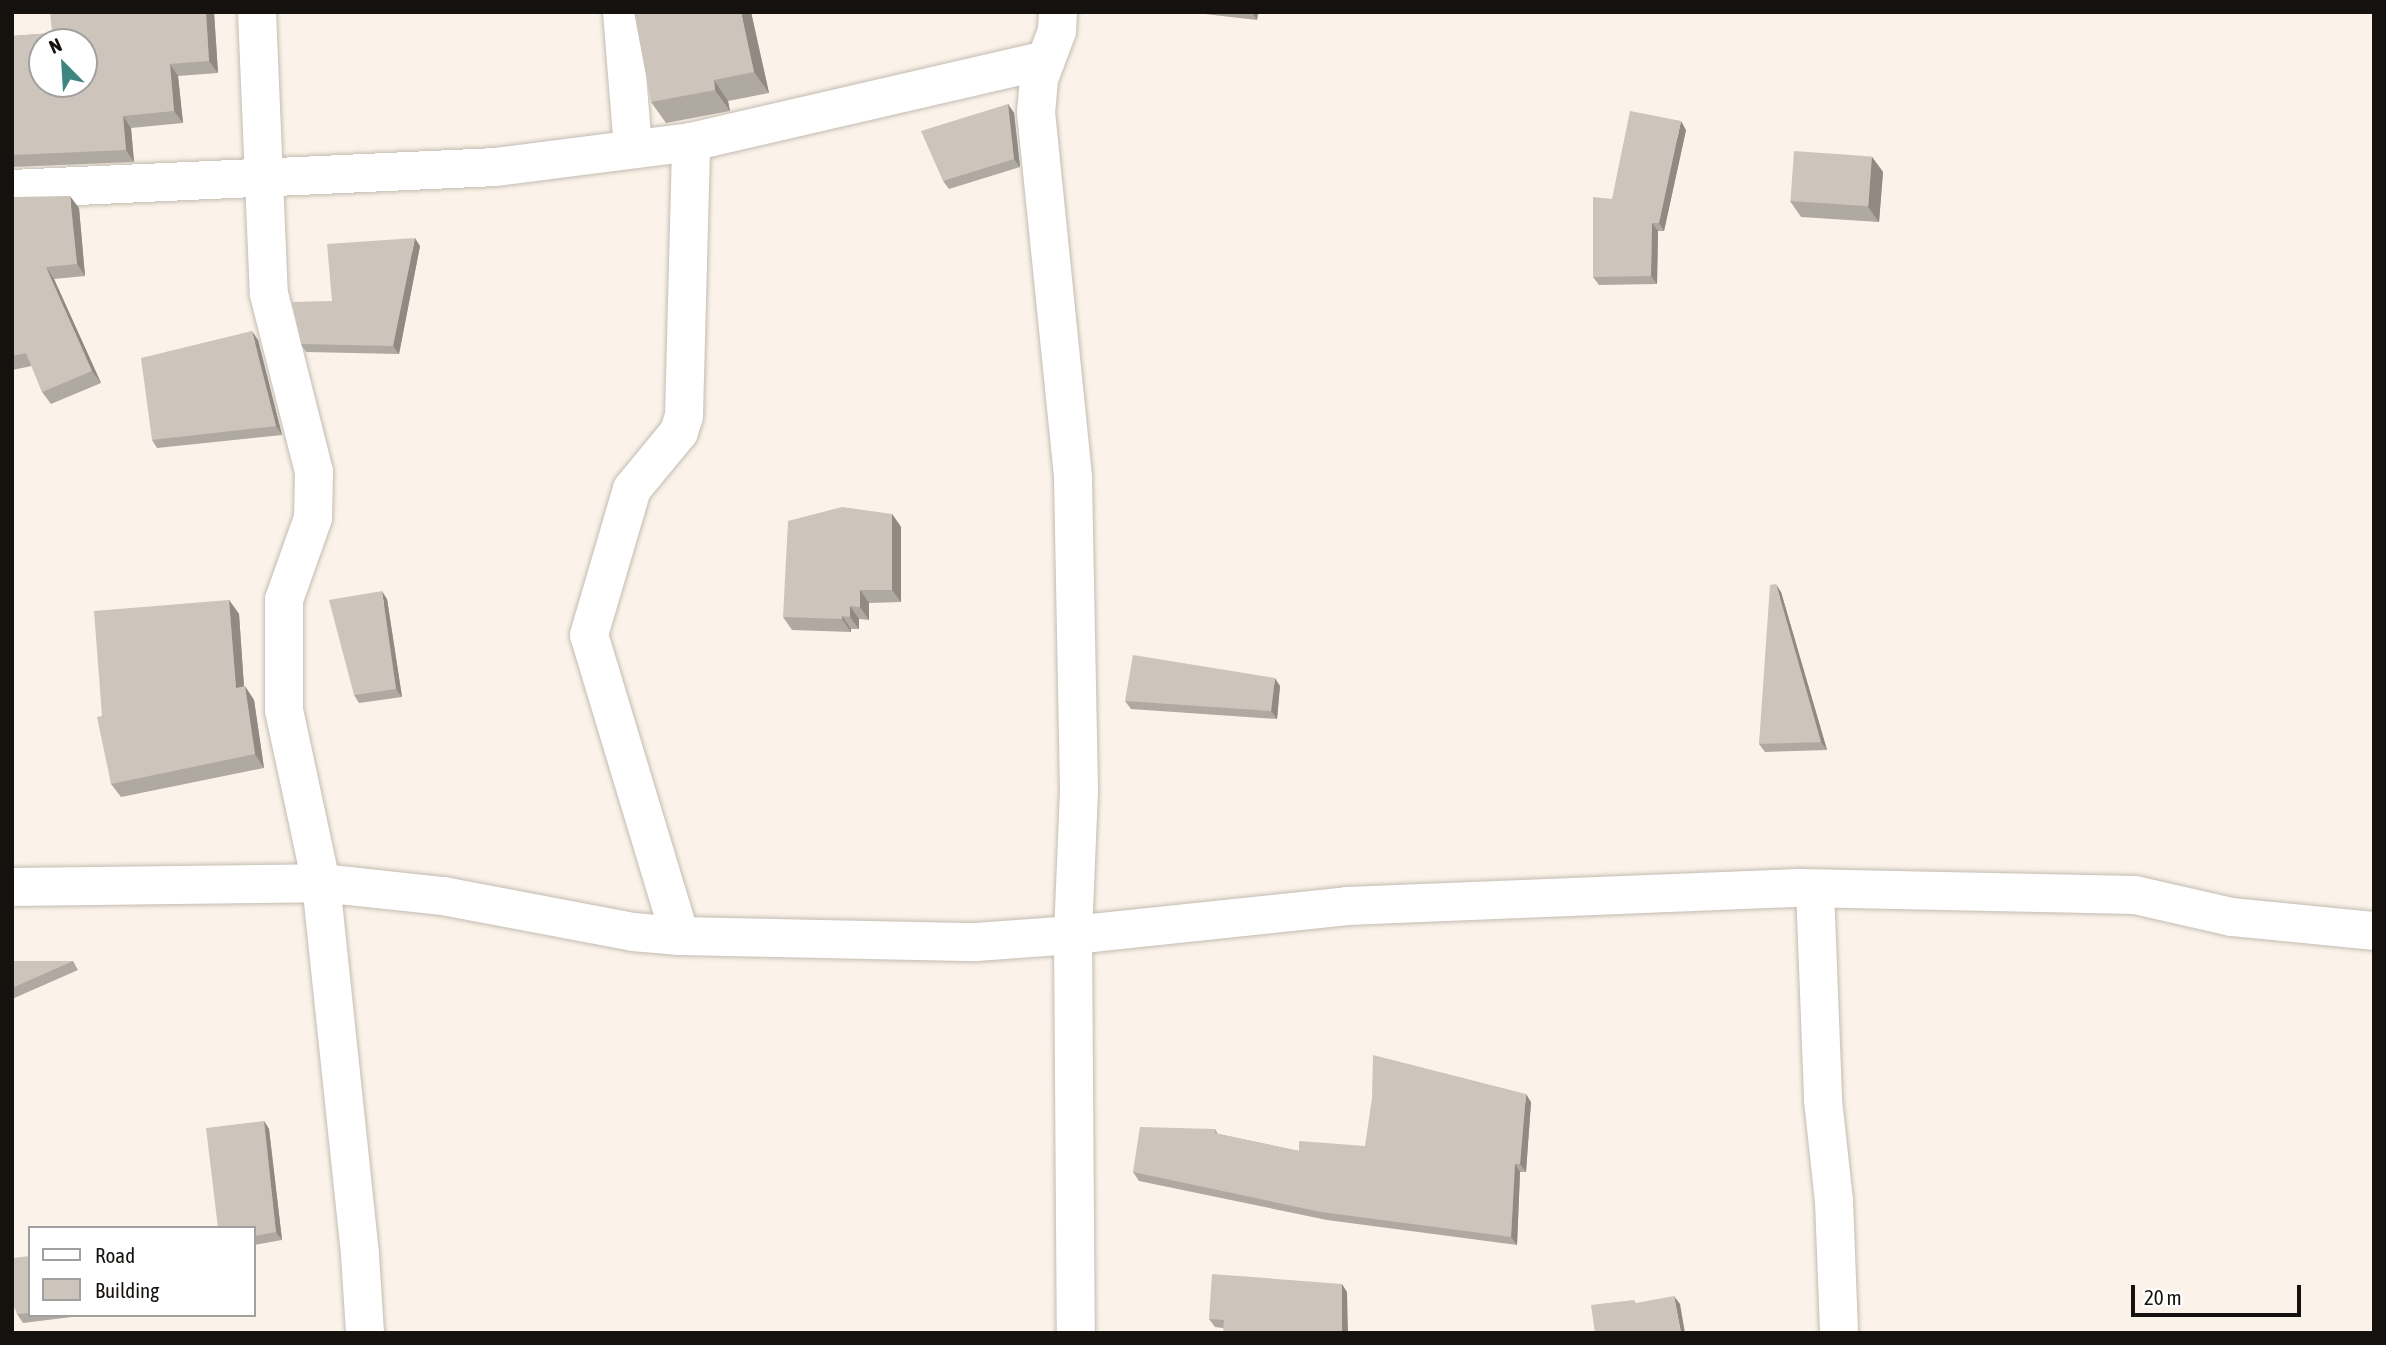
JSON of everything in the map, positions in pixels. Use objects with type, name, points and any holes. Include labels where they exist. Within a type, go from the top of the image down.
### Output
[{"type":"street","points":[[257,12],[269,294],[314,472],[313,518],[284,600],[284,710],[321,883],[360,1255],[365,1333]]},
{"type":"street","points":[[622,12],[633,149]]},
{"type":"street","points":[[1058,12],[1057,31],[1039,79],[1036,112],[1073,478],[1079,791],[1073,935],[1076,1333]]},
{"type":"street","points":[[12,189],[266,180],[496,167],[691,142],[1046,60]]},
{"type":"street","points":[[680,936],[589,635],[632,489],[679,432],[684,415],[691,142]]},
{"type":"street","points":[[12,887],[321,883],[443,896],[633,932],[680,936],[976,942],[1073,935],[1347,906],[1815,889],[2135,895],[2232,916],[2374,931]]},
{"type":"street","points":[[1815,889],[1824,1100],[1834,1201],[1839,1333]]},
{"type":"building","points":[[50,12],[206,12],[209,61],[170,64],[174,111],[123,116],[126,150],[12,155],[12,36],[28,35],[28,98],[98,98],[98,28],[52,28]]},
{"type":"building","points":[[634,12],[741,12],[754,72],[714,80],[715,90],[651,102]]},
{"type":"building","points":[[1008,104],[1014,159],[943,181],[921,131]]},
{"type":"building","points":[[1630,111],[1681,121],[1659,223],[1652,223],[1651,276],[1593,277],[1593,197],[1612,199]]},
{"type":"building","points":[[1794,151],[1872,156],[1868,206],[1791,201]]},
{"type":"building","points":[[70,196],[77,264],[46,267],[92,371],[42,392],[26,353],[12,356],[12,197]]},
{"type":"building","points":[[415,238],[393,346],[301,344],[292,302],[332,301],[327,244]]},
{"type":"building","points":[[252,331],[276,426],[152,440],[141,358]]},
{"type":"building","points":[[842,507],[892,514],[892,590],[860,590],[860,607],[850,606],[850,617],[842,616],[842,619],[783,617],[788,521]]},
{"type":"building","points":[[1776,584],[1821,742],[1759,744],[1770,585]]},
{"type":"building","points":[[382,591],[396,689],[354,695],[329,600]]},
{"type":"building","points":[[229,600],[236,688],[245,686],[255,754],[111,784],[97,717],[102,716],[94,611]]},
{"type":"building","points":[[1133,655],[1275,678],[1271,711],[1125,701]]},
{"type":"building","points":[[12,961],[73,961],[12,988]]},
{"type":"building","points":[[1373,1055],[1526,1094],[1520,1164],[1515,1164],[1511,1237],[1321,1212],[1133,1172],[1140,1127],[1215,1129],[1215,1133],[1299,1151],[1299,1141],[1365,1146],[1372,1098]]},
{"type":"building","points":[[264,1121],[276,1232],[256,1236],[256,1226],[218,1226],[206,1128]]},
{"type":"building","points":[[28,1256],[28,1313],[17,1314],[12,1302],[12,1258]]},
{"type":"building","points":[[1212,1274],[1342,1284],[1342,1333],[1223,1333],[1224,1320],[1209,1319]]},
{"type":"building","points":[[1674,1296],[1681,1333],[1595,1333],[1591,1305],[1634,1300],[1636,1303]]}]
